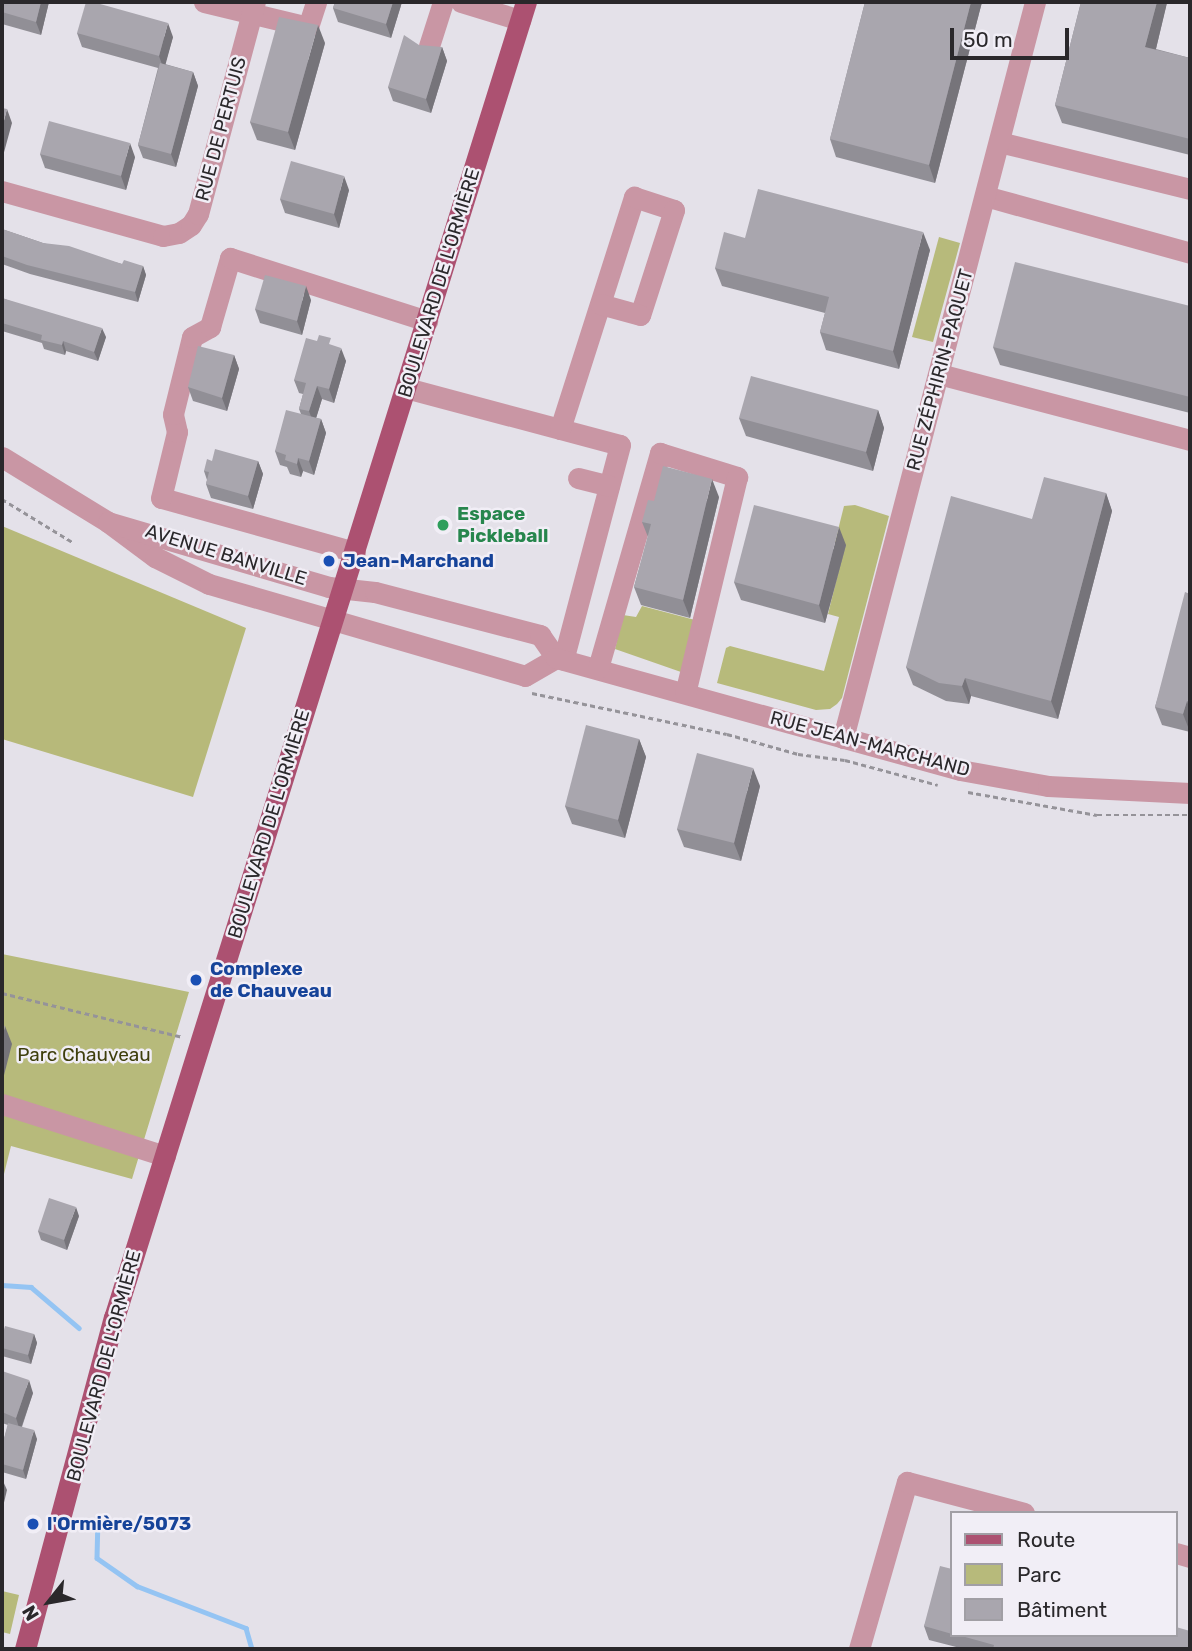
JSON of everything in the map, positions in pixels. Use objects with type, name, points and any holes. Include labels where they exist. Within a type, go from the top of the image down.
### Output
[{"type":"main road","name":"BOULEVARD DE L'ORMIÈRE","points":[[25,1649],[114,1318],[523,11]]},
{"type":"street","points":[[209,2],[254,7],[307,27],[316,2]]},
{"type":"street","points":[[429,46],[443,2]]},
{"type":"street","points":[[461,2],[523,11]]},
{"type":"street","name":"RUE ZÉPHIRIN-PAQUET","points":[[843,738],[1035,2]]},
{"type":"street","name":"RUE DE PERTUIS","points":[[2,191],[163,236],[179,233],[191,225],[198,214],[254,7]]},
{"type":"street","points":[[999,142],[1190,189]]},
{"type":"street","points":[[985,196],[1190,253]]},
{"type":"street","points":[[560,429],[634,197],[674,210],[640,314],[600,304]]},
{"type":"street","points":[[355,552],[161,498],[177,432],[173,414],[192,337],[210,327],[230,258],[427,321]]},
{"type":"street","points":[[939,374],[1190,440]]},
{"type":"street","points":[[332,622],[525,677],[560,659],[620,445],[406,388]]},
{"type":"street","points":[[597,668],[660,453],[737,477],[685,693]]},
{"type":"street","name":"AVENUE BANVILLE","points":[[2,457],[108,522],[155,557],[209,584],[332,622]]},
{"type":"street","points":[[578,478],[609,486]]},
{"type":"street","name":"AVENUE BANVILLE","points":[[108,522],[343,589]]},
{"type":"street","points":[[343,589],[375,592],[540,635],[560,659]]},
{"type":"street","name":"RUE JEAN-MARCHAND","points":[[560,659],[960,770],[1048,786],[1190,793]]},
{"type":"street","points":[[2,1104],[165,1156]]},
{"type":"street","points":[[859,1649],[907,1482],[1016,1511]]},
{"type":"path","points":[[2,499],[74,543]]},
{"type":"path","points":[[530,692],[727,734],[798,754],[845,760],[948,787]]},
{"type":"path","points":[[961,790],[1097,815],[1190,815]]},
{"type":"path","points":[[2,993],[182,1037]]},
{"type":"green space","points":[[939,237],[960,243],[933,342],[912,337]]},
{"type":"green space","points":[[855,505],[889,516],[842,698],[830,709],[816,710],[717,683],[726,648],[730,646],[824,671],[839,617],[828,614],[845,545],[835,542],[844,506]]},
{"type":"green space","points":[[2,526],[246,628],[193,797],[2,739]]},
{"type":"green space","points":[[642,606],[695,620],[681,672],[615,649],[623,615],[636,617]]},
{"type":"green space","name":"Parc Chauveau","points":[[2,954],[189,992],[132,1179],[11,1146],[2,1182]]},
{"type":"green space","points":[[2,1591],[19,1595],[10,1634],[2,1632]]},
{"type":"building","points":[[2,2],[41,2],[36,22],[2,12]]},
{"type":"building","points":[[86,2],[168,23],[159,56],[77,33]]},
{"type":"building","points":[[335,2],[393,2],[386,24],[333,8]]},
{"type":"building","points":[[865,2],[971,2],[929,165],[830,139]]},
{"type":"building","points":[[1081,2],[1157,2],[1145,47],[1190,58],[1190,139],[1055,105]]},
{"type":"building","points":[[279,17],[318,25],[288,132],[250,122]]},
{"type":"building","points":[[404,35],[419,45],[442,47],[426,99],[388,87]]},
{"type":"building","points":[[160,63],[193,72],[171,154],[138,145]]},
{"type":"building","points":[[2,108],[7,109],[2,128]]},
{"type":"building","points":[[49,121],[130,143],[121,176],[40,154]]},
{"type":"building","points":[[291,161],[344,176],[334,214],[280,199]]},
{"type":"building","points":[[758,189],[923,232],[893,351],[820,332],[829,297],[715,268],[724,232],[745,238]]},
{"type":"building","points":[[2,229],[43,243],[69,246],[122,264],[124,260],[143,266],[135,292],[27,265],[2,256]]},
{"type":"building","points":[[1015,262],[1190,306],[1190,397],[993,347]]},
{"type":"building","points":[[265,275],[306,286],[297,321],[255,309]]},
{"type":"building","points":[[2,298],[102,328],[94,352],[63,341],[62,345],[41,340],[42,335],[2,323]]},
{"type":"building","points":[[319,335],[331,338],[329,344],[341,348],[329,389],[317,386],[309,411],[299,409],[306,383],[294,380],[306,338],[317,341]]},
{"type":"building","points":[[198,346],[234,355],[222,398],[188,387]]},
{"type":"building","points":[[751,376],[878,410],[866,452],[739,418]]},
{"type":"building","points":[[286,410],[321,419],[309,461],[298,458],[297,464],[285,460],[286,455],[275,451]]},
{"type":"building","points":[[215,449],[258,461],[248,496],[206,484],[209,472],[204,471],[207,459],[212,461]]},
{"type":"building","points":[[663,466],[712,479],[683,600],[634,587],[651,524],[642,522],[648,500],[654,501]]},
{"type":"building","points":[[1044,477],[1106,493],[1051,701],[965,678],[962,686],[939,683],[906,667],[951,496],[1032,519]]},
{"type":"building","points":[[754,505],[839,527],[819,605],[734,582]]},
{"type":"building","points":[[1185,592],[1190,594],[1190,702],[1187,701],[1183,714],[1155,707]]},
{"type":"building","points":[[586,725],[639,739],[618,820],[565,806]]},
{"type":"building","points":[[697,753],[753,768],[734,843],[677,829]]},
{"type":"building","points":[[49,1198],[76,1207],[64,1240],[38,1231]]},
{"type":"building","points":[[5,1326],[34,1334],[28,1355],[2,1348]]},
{"type":"building","points":[[2,1371],[29,1380],[16,1418],[2,1412]]},
{"type":"building","points":[[8,1423],[34,1430],[23,1470],[2,1464],[2,1446]]},
{"type":"building","points":[[940,1566],[950,1568],[950,1633],[924,1626]]},
{"type":"building","points":[[1178,1628],[1190,1631],[1190,1649],[993,1649],[994,1645],[965,1637],[1178,1637]]},
{"type":"waterway","points":[[2,1285],[31,1287],[79,1328]]},
{"type":"waterway","points":[[98,1517],[97,1558],[137,1586],[246,1628],[252,1649]]},
{"type":"place","name":"Espace Pickleball","points":[[443,525]]},
{"type":"place","name":"Jean-Marchand","points":[[329,561]]},
{"type":"place","name":"Complexe de Chauveau","points":[[196,980]]},
{"type":"place","name":"l'Ormière/5073","points":[[33,1524]]}]
